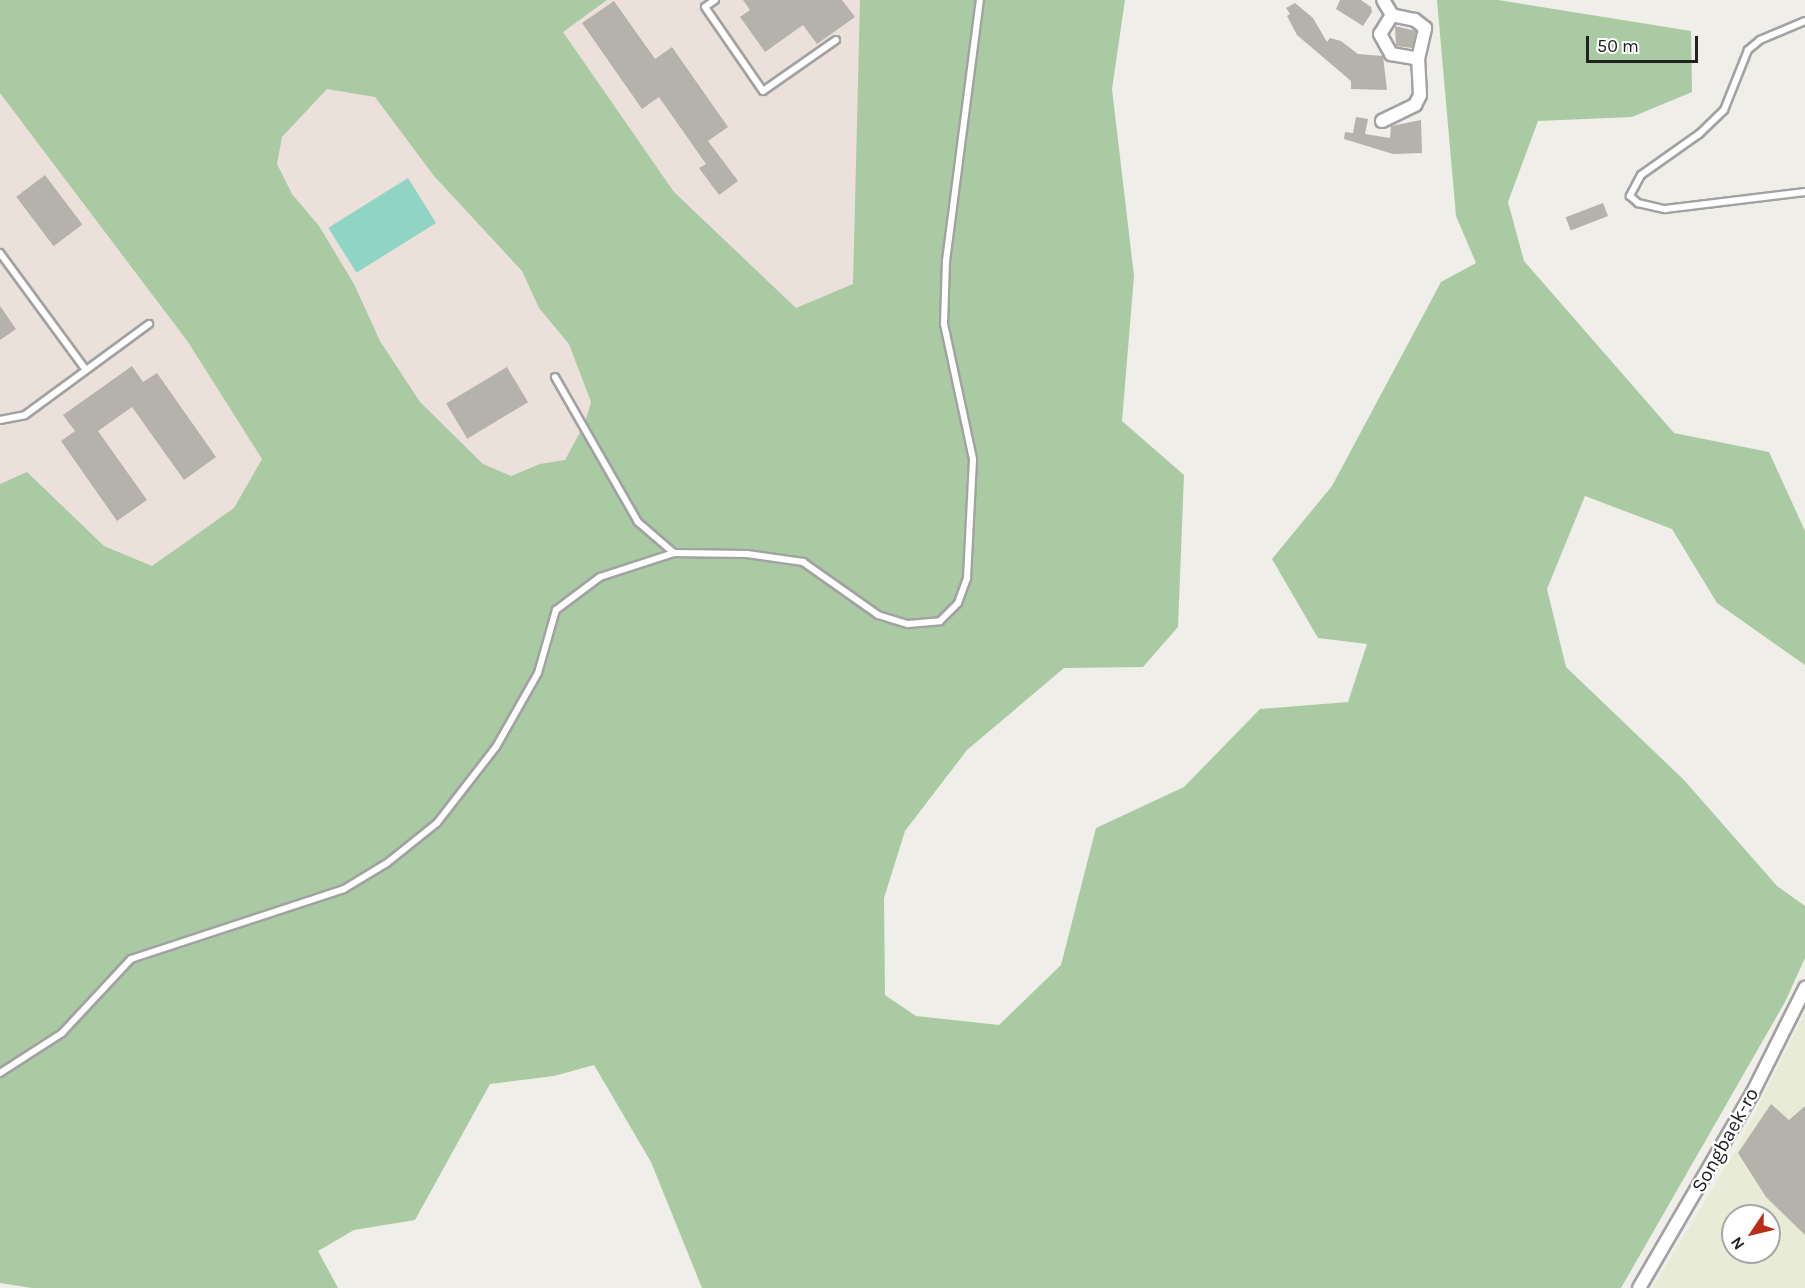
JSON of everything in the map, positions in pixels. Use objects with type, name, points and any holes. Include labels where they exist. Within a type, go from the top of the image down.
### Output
[{"type":"street","points":[[1382,121],[1415,105],[1420,95],[1418,59],[1425,27],[1415,20],[1392,15],[1383,0]]},
{"type":"street","points":[[1392,15],[1380,34],[1391,54],[1418,59]]},
{"type":"street","name":"Songbaek-ro","points":[[1639,1288],[1752,1094],[1805,988]]},
{"type":"lane","points":[[716,0],[705,7],[763,91],[836,40]]},
{"type":"lane","points":[[0,1073],[62,1034],[131,958],[344,889],[387,863],[437,823],[496,747],[538,673],[556,610],[600,577],[674,553],[747,554],[803,561],[878,615],[908,624],[940,621],[958,603],[967,578],[973,459],[944,324],[946,261],[980,0]]},
{"type":"lane","points":[[1805,21],[1760,40],[1748,50],[1724,110],[1698,134],[1641,175],[1630,196],[1638,203],[1665,209],[1805,192]]},
{"type":"lane","points":[[0,253],[86,370]]},
{"type":"lane","points":[[0,420],[25,415],[148,324]]},
{"type":"lane","points":[[555,377],[638,522],[674,553]]},
{"type":"shaded area","points":[[0,0],[1040,0],[1030,113],[0,1165]]},
{"type":"green space","points":[[0,0],[607,0],[563,32],[674,192],[796,308],[853,284],[860,0],[1125,0],[1112,89],[1134,276],[1122,421],[1184,475],[1178,627],[1143,667],[1064,668],[967,750],[905,831],[884,898],[885,995],[916,1016],[999,1025],[1061,965],[1096,828],[1184,787],[1260,709],[1348,702],[1367,644],[1318,638],[1272,559],[1332,486],[1441,282],[1476,263],[1456,216],[1437,0],[1498,0],[1691,31],[1692,92],[1632,117],[1538,121],[1508,202],[1524,261],[1674,433],[1769,452],[1805,531],[1805,665],[1717,603],[1672,529],[1585,496],[1547,589],[1566,667],[1684,780],[1777,886],[1805,906],[1805,958],[1785,1002],[1621,1288],[702,1288],[651,1162],[594,1065],[554,1076],[490,1084],[415,1220],[354,1230],[318,1251],[338,1288],[32,1288],[0,1283],[0,484],[27,472],[104,546],[152,566],[234,508],[262,459],[188,342],[0,93]],"holes":[[[327,89],[375,97],[434,176],[522,271],[539,308],[569,344],[591,402],[585,423],[565,460],[540,464],[511,476],[483,464],[420,402],[380,341],[354,284],[319,226],[292,194],[277,164],[282,137]]]},
{"type":"green space","points":[[408,178],[436,223],[356,273],[328,228]]},
{"type":"green space","points":[[1805,1013],[1805,1288],[1652,1288],[1736,1150]]},
{"type":"building","points":[[743,0],[842,0],[855,17],[817,44],[803,25],[765,52],[740,17],[750,10]]},
{"type":"building","points":[[1340,0],[1361,0],[1371,7],[1372,12],[1363,26],[1336,9]]},
{"type":"building","points":[[614,1],[655,59],[672,47],[728,127],[708,141],[738,181],[719,195],[699,168],[706,164],[659,97],[642,109],[582,23]]},
{"type":"building","points":[[1295,3],[1313,18],[1327,42],[1330,38],[1341,41],[1358,54],[1383,56],[1387,90],[1351,89],[1351,81],[1297,35],[1287,16],[1290,14],[1286,8]]},
{"type":"building","points":[[1395,26],[1416,31],[1412,48],[1396,46]]},
{"type":"building","points":[[1356,117],[1368,119],[1365,134],[1390,138],[1391,126],[1421,120],[1422,153],[1393,154],[1344,139],[1345,132],[1353,133]]},
{"type":"building","points":[[45,175],[82,225],[54,246],[16,197]]},
{"type":"building","points":[[1603,203],[1608,216],[1571,230],[1566,217]]},
{"type":"building","points":[[0,306],[16,329],[0,340]]},
{"type":"building","points":[[132,366],[143,382],[157,373],[216,457],[184,480],[132,407],[98,431],[147,500],[117,521],[61,441],[75,431],[63,415]]},
{"type":"building","points":[[507,367],[528,402],[467,439],[446,404]]},
{"type":"building","points":[[1771,1104],[1789,1120],[1805,1106],[1805,1235],[1781,1212],[1781,1204],[1773,1204],[1766,1197],[1738,1153]]}]
